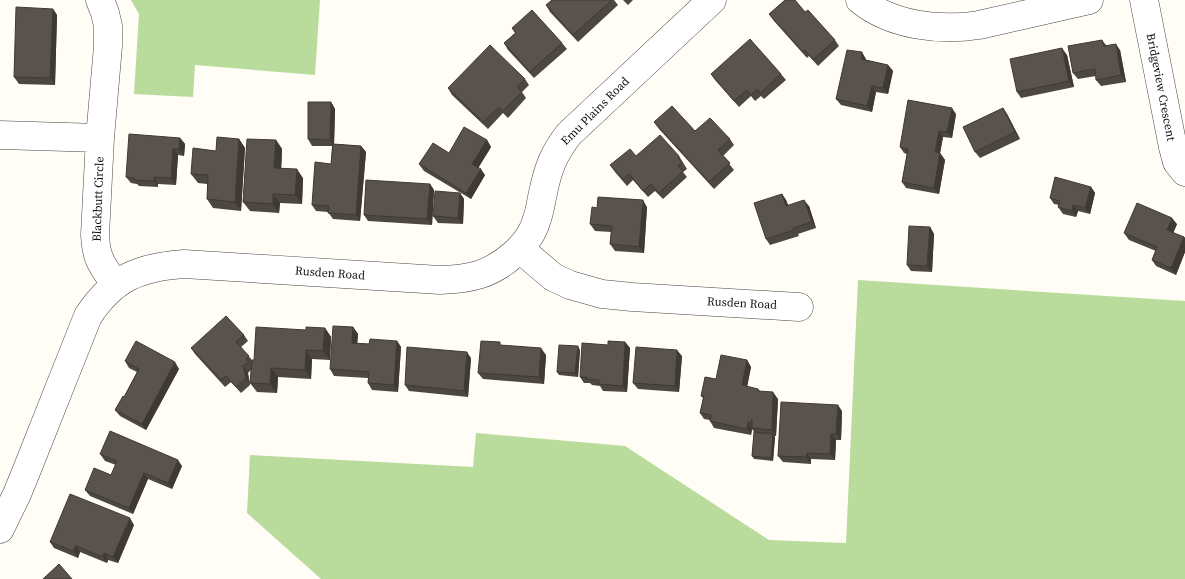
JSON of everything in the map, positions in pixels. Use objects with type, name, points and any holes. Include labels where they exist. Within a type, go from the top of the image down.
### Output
[{"type":"street","name":"Blackbutt Circle","points":[[100,0],[105,13],[108,46],[100,138],[95,235],[100,262],[115,284]]},
{"type":"street","name":"Emu Plains Road","points":[[520,249],[534,230],[552,159],[569,134],[712,0]]},
{"type":"street","points":[[860,0],[884,15],[898,20],[939,27],[961,28],[1089,0]]},
{"type":"street","name":"Bridgeview Crescent","points":[[1144,0],[1173,147],[1177,162],[1185,172]]},
{"type":"street","name":"Blackbutt Circle","points":[[0,135],[100,138]]},
{"type":"street","name":"Rusden Road","points":[[0,529],[17,494],[88,316],[100,299],[115,284],[130,276],[151,269],[184,264],[456,280],[484,273],[498,267],[520,249],[553,277],[570,285],[602,294],[799,307]]},
{"type":"green space","points":[[131,0],[320,0],[315,75],[195,65],[193,97],[134,94],[139,14]]},
{"type":"green space","points":[[858,280],[1185,301],[1185,579],[321,579],[247,513],[250,455],[473,467],[476,433],[625,446],[769,540],[846,543]]},
{"type":"building","points":[[552,0],[612,0],[573,35],[546,5]]},
{"type":"building","points":[[785,0],[795,0],[805,12],[808,10],[835,40],[813,60],[805,50],[803,52],[769,14]]},
{"type":"building","points":[[16,7],[53,9],[50,78],[14,77]]},
{"type":"building","points":[[532,10],[562,43],[530,72],[504,43],[516,33],[512,28]]},
{"type":"building","points":[[750,39],[781,74],[760,93],[757,89],[751,95],[747,90],[734,101],[711,74]]},
{"type":"building","points":[[1102,40],[1104,46],[1116,44],[1121,75],[1096,80],[1095,69],[1073,73],[1068,46]]},
{"type":"building","points":[[490,45],[525,79],[517,87],[522,92],[503,111],[499,107],[483,122],[448,88]]},
{"type":"building","points":[[1062,48],[1069,81],[1017,92],[1010,59]]},
{"type":"building","points":[[847,50],[862,52],[861,59],[888,65],[883,88],[872,86],[867,106],[836,99]]},
{"type":"building","points":[[908,100],[952,108],[947,132],[939,131],[935,152],[940,153],[934,188],[902,182],[908,149],[900,147]]},
{"type":"building","points":[[308,102],[331,102],[330,140],[308,139]]},
{"type":"building","points":[[672,106],[695,131],[710,118],[730,139],[718,150],[730,163],[709,182],[654,122]]},
{"type":"building","points":[[1003,108],[1015,132],[975,152],[963,127]]},
{"type":"building","points":[[464,127],[487,140],[472,164],[481,169],[466,193],[419,164],[433,143],[449,153]]},
{"type":"building","points":[[129,134],[180,138],[179,149],[173,149],[171,178],[154,177],[154,181],[134,180],[134,178],[126,177]]},
{"type":"building","points":[[660,135],[679,156],[678,158],[682,162],[678,166],[683,171],[659,193],[651,184],[643,191],[629,174],[623,179],[610,165],[630,149],[636,156]]},
{"type":"building","points":[[217,137],[239,139],[235,202],[207,199],[208,175],[191,174],[193,148],[216,151]]},
{"type":"building","points":[[247,139],[276,140],[274,168],[297,169],[295,195],[273,194],[273,204],[243,202]]},
{"type":"building","points":[[333,144],[361,146],[356,215],[328,213],[329,206],[312,205],[315,162],[331,164]]},
{"type":"building","points":[[1055,177],[1091,187],[1085,208],[1073,205],[1072,211],[1058,207],[1060,201],[1050,198]]},
{"type":"building","points":[[366,180],[430,184],[427,219],[364,215]]},
{"type":"building","points":[[435,191],[460,193],[458,218],[433,216]]},
{"type":"building","points":[[782,194],[786,206],[804,200],[812,222],[766,239],[754,203]]},
{"type":"building","points":[[598,197],[643,200],[639,247],[610,244],[612,226],[590,224],[592,207],[597,208]]},
{"type":"building","points":[[1137,203],[1172,218],[1167,230],[1184,237],[1171,268],[1152,260],[1157,247],[1124,233]]},
{"type":"building","points":[[909,226],[930,227],[927,266],[907,265]]},
{"type":"building","points":[[226,316],[244,335],[236,342],[249,356],[246,359],[249,362],[243,366],[246,378],[236,387],[226,376],[221,380],[191,348]]},
{"type":"building","points":[[333,326],[353,327],[352,343],[369,344],[370,339],[397,341],[394,385],[368,383],[369,372],[330,369]]},
{"type":"building","points":[[256,327],[306,330],[306,327],[325,328],[323,351],[306,350],[305,370],[271,368],[270,384],[250,383],[252,360],[254,360]]},
{"type":"building","points":[[136,341],[175,362],[142,424],[115,410],[139,369],[125,361]]},
{"type":"building","points":[[481,341],[500,342],[500,345],[541,348],[539,377],[478,373]]},
{"type":"building","points":[[608,341],[625,342],[623,386],[599,384],[599,380],[580,377],[582,343],[608,345]]},
{"type":"building","points":[[559,345],[578,346],[575,373],[557,372]]},
{"type":"building","points":[[407,347],[467,352],[464,391],[405,385]]},
{"type":"building","points":[[636,347],[677,350],[675,386],[633,383]]},
{"type":"building","points":[[721,355],[747,360],[742,385],[758,389],[758,391],[773,392],[772,430],[752,428],[752,419],[751,423],[748,422],[747,429],[710,421],[711,415],[700,413],[704,396],[701,396],[705,377],[716,379]]},
{"type":"building","points":[[781,402],[838,405],[836,434],[831,434],[830,454],[807,453],[806,457],[778,456]]},
{"type":"building","points":[[110,431],[178,460],[168,483],[144,473],[129,508],[85,490],[94,468],[111,475],[117,461],[100,454]]},
{"type":"building","points":[[754,432],[773,434],[771,458],[752,456]]},
{"type":"building","points":[[70,494],[130,518],[113,557],[104,553],[103,557],[76,546],[73,551],[50,542]]},
{"type":"building","points":[[59,564],[72,579],[43,579]]}]
